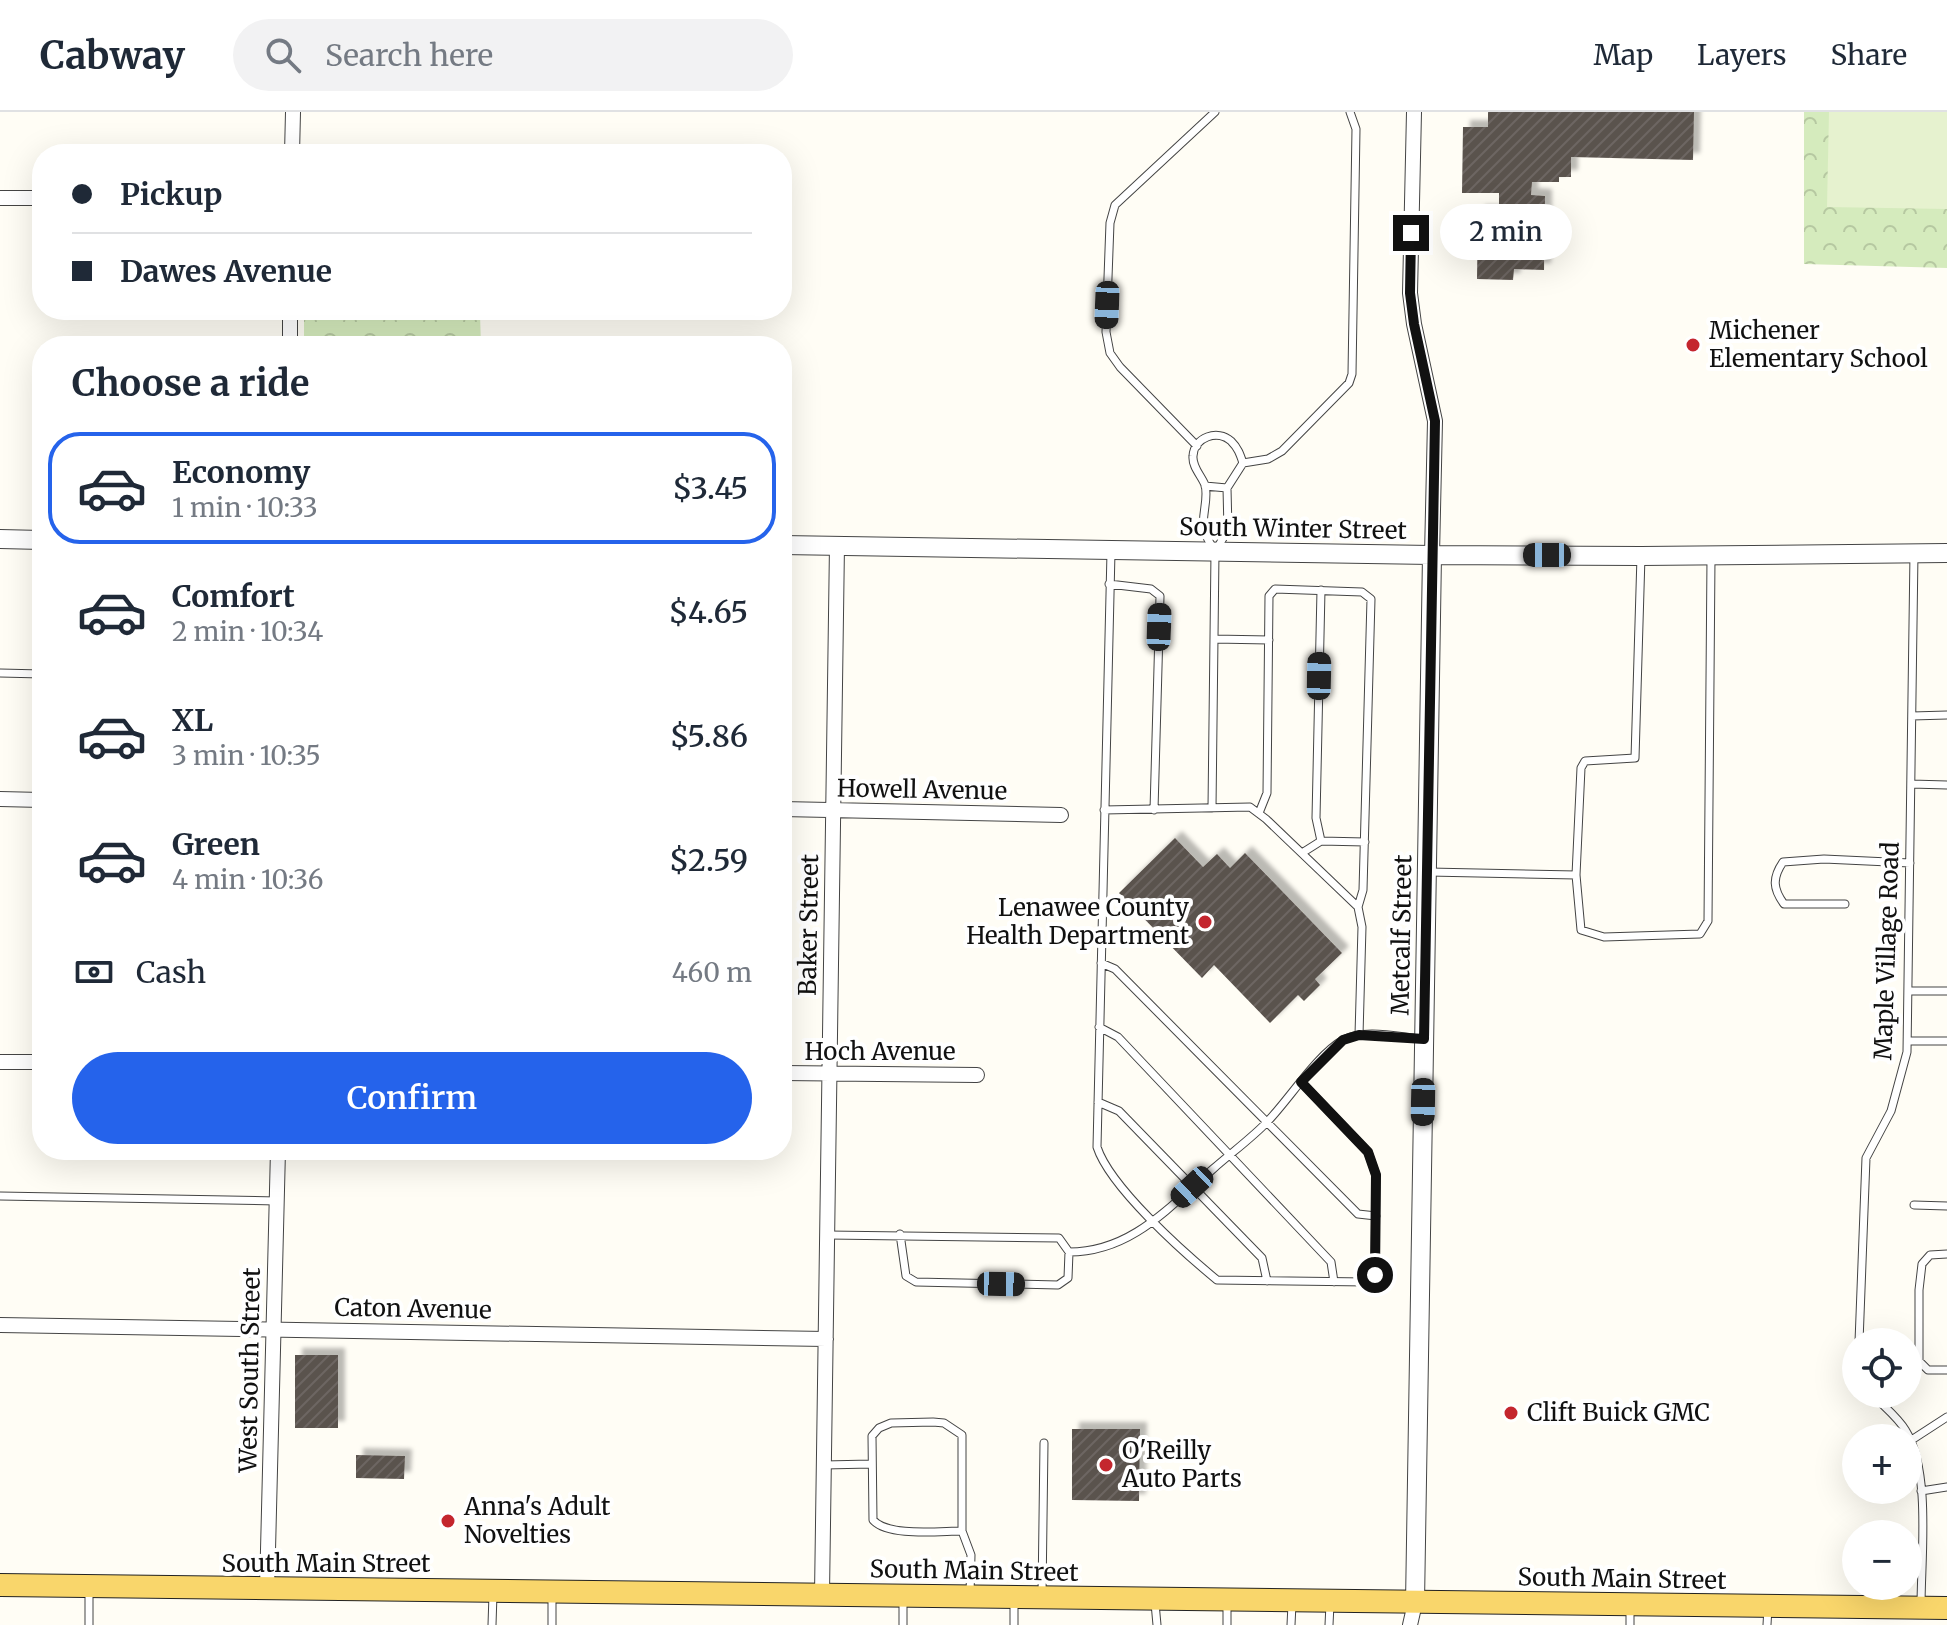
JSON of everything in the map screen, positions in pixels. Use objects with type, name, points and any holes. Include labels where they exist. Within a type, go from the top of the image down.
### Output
[{"type":"main road","name":"South Main Street","points":[[0,1585],[1292,1601],[1330,1602],[1412,1614],[1767,1616],[1947,1608]]},
{"type":"street","points":[[292,144],[293,112]]},
{"type":"street","points":[[1414,112],[1410,293],[1435,421],[1432,555]]},
{"type":"street","points":[[0,198],[32,198]]},
{"type":"street","points":[[0,539],[32,540]]},
{"type":"street","name":"South Winter Street","points":[[792,545],[1432,555],[1947,553]]},
{"type":"street","name":"Baker Street","points":[[822,1594],[837,545]]},
{"type":"street","name":"Metcalf Street","points":[[1412,1614],[1432,555]]},
{"type":"street","points":[[0,799],[32,800]]},
{"type":"street","name":"Howell Avenue","points":[[792,809],[1061,815]]},
{"type":"street","points":[[0,1062],[32,1062]]},
{"type":"street","name":"Hoch Avenue","points":[[792,1073],[977,1075]]},
{"type":"street","name":"West South Street","points":[[267,1590],[278,1160]]},
{"type":"street","name":"Caton Avenue","points":[[0,1325],[826,1339]]},
{"type":"lane","points":[[1197,446],[1110,353],[1106,332],[1110,223],[1115,205],[1215,112]]},
{"type":"lane","points":[[1215,552],[1228,530],[1227,488],[1243,463],[1268,459],[1282,451],[1349,383],[1352,374],[1356,129],[1350,112]]},
{"type":"lane","points":[[1212,808],[1215,552],[1204,530],[1205,486],[1197,473],[1193,457],[1205,437],[1216,435],[1229,439],[1239,451],[1243,463]]},
{"type":"lane","points":[[1205,486],[1227,488]]},
{"type":"lane","points":[[1111,550],[1097,1147],[1102,1163],[1154,1223],[1217,1280],[1367,1282],[1375,1275],[1376,1175],[1368,1152],[1301,1082]]},
{"type":"lane","name":"Maple Village Road","points":[[1860,1328],[1866,1158],[1898,1091],[1908,1041],[1914,553]]},
{"type":"lane","points":[[1641,556],[1635,758],[1585,761],[1581,768],[1576,875],[1581,930],[1604,937],[1700,934],[1708,921],[1711,555]]},
{"type":"lane","points":[[1109,584],[1151,589],[1160,596],[1154,810]]},
{"type":"lane","points":[[1259,813],[1267,793],[1269,596],[1275,589],[1362,592],[1371,599],[1363,890],[1358,907],[1362,927],[1359,1035]]},
{"type":"lane","points":[[1321,590],[1316,818],[1321,841]]},
{"type":"lane","points":[[1214,639],[1269,640]]},
{"type":"lane","points":[[0,673],[32,674]]},
{"type":"lane","points":[[1912,716],[1947,715]]},
{"type":"lane","points":[[1911,784],[1947,785]]},
{"type":"lane","points":[[1104,810],[1250,807],[1358,907]]},
{"type":"lane","points":[[1302,853],[1321,841],[1365,842]]},
{"type":"lane","points":[[1845,904],[1784,904],[1776,892],[1775,874],[1783,862],[1824,859],[1910,863]]},
{"type":"lane","points":[[1427,872],[1576,875]]},
{"type":"lane","points":[[1101,963],[1115,969],[1358,1214],[1376,1216]]},
{"type":"lane","points":[[1909,991],[1947,991]]},
{"type":"lane","points":[[1099,1027],[1118,1037],[1331,1262],[1334,1282]]},
{"type":"lane","points":[[1069,1252],[1112,1245],[1154,1223],[1267,1122],[1343,1040],[1359,1035],[1424,1039]]},
{"type":"lane","points":[[1908,1041],[1947,1041]]},
{"type":"lane","points":[[1098,1102],[1119,1111],[1262,1258],[1267,1281]]},
{"type":"lane","points":[[0,1196],[277,1201]]},
{"type":"lane","points":[[1914,1205],[1947,1206]]},
{"type":"lane","points":[[827,1235],[900,1234],[1059,1238],[1069,1252],[1068,1278],[1058,1285],[916,1282],[906,1276],[900,1234]]},
{"type":"lane","points":[[1947,1254],[1930,1255],[1922,1264],[1919,1361],[1928,1370],[1947,1370]]},
{"type":"lane","points":[[1885,1408],[1899,1424]]},
{"type":"lane","points":[[1922,1433],[1947,1417]]},
{"type":"lane","points":[[962,1531],[891,1530],[879,1527],[873,1520],[872,1436],[879,1428],[891,1423],[933,1422],[944,1423],[962,1435],[962,1531],[971,1555],[970,1597]]},
{"type":"lane","points":[[1042,1598],[1044,1443]]},
{"type":"lane","points":[[824,1465],[871,1464]]},
{"type":"lane","points":[[1922,1491],[1947,1487]]},
{"type":"lane","points":[[1921,1504],[1921,1608]]},
{"type":"lane","points":[[89,1587],[89,1625]]},
{"type":"lane","points":[[492,1625],[493,1592]]},
{"type":"lane","points":[[552,1592],[552,1625]]},
{"type":"lane","points":[[903,1596],[903,1625]]},
{"type":"lane","points":[[1014,1597],[1014,1625]]},
{"type":"lane","points":[[1155,1599],[1157,1625]]},
{"type":"lane","points":[[1227,1601],[1227,1625]]},
{"type":"lane","points":[[1291,1625],[1292,1601]]},
{"type":"lane","points":[[1329,1625],[1330,1602]]},
{"type":"green space","points":[[1804,112],[1947,112],[1947,268],[1804,264]]},
{"type":"green space","points":[[1829,112],[1947,112],[1947,209],[1827,207]]},
{"type":"green space","points":[[304,320],[480,320],[481,336],[304,336]]},
{"type":"building","points":[[1488,112],[1694,112],[1693,160],[1571,157],[1571,177],[1559,177],[1559,182],[1532,182],[1531,195],[1545,196],[1544,270],[1514,269],[1513,280],[1477,279],[1478,212],[1499,212],[1499,193],[1462,193],[1463,127],[1488,127]]},
{"type":"building","points":[[1175,838],[1203,867],[1217,854],[1230,868],[1245,853],[1342,953],[1315,979],[1320,985],[1304,1001],[1298,995],[1270,1023],[1214,965],[1202,978],[1119,893]]},
{"type":"building","points":[[295,1355],[338,1355],[338,1428],[295,1428]]},
{"type":"building","name":"O'Reilly Auto Parts","points":[[1072,1429],[1140,1429],[1139,1501],[1072,1500]]},
{"type":"building","points":[[356,1455],[405,1456],[404,1479],[356,1478]]},
{"type":"place","name":"Michener Elementary School","points":[[1693,345]]},
{"type":"place","name":"Lenawee County Health Department","points":[[1205,922]]},
{"type":"place","name":"Clift Buick GMC","points":[[1511,1413]]},
{"type":"place","name":"O'Reilly Auto Parts","points":[[1106,1465]]},
{"type":"place","name":"Anna's Adult Novelties","points":[[448,1521]]},
{"type":"route","points":[[1375,1275],[1376,1175],[1368,1152],[1301,1082],[1343,1040],[1359,1035],[1424,1039],[1435,421],[1410,293],[1411,233]]}]
